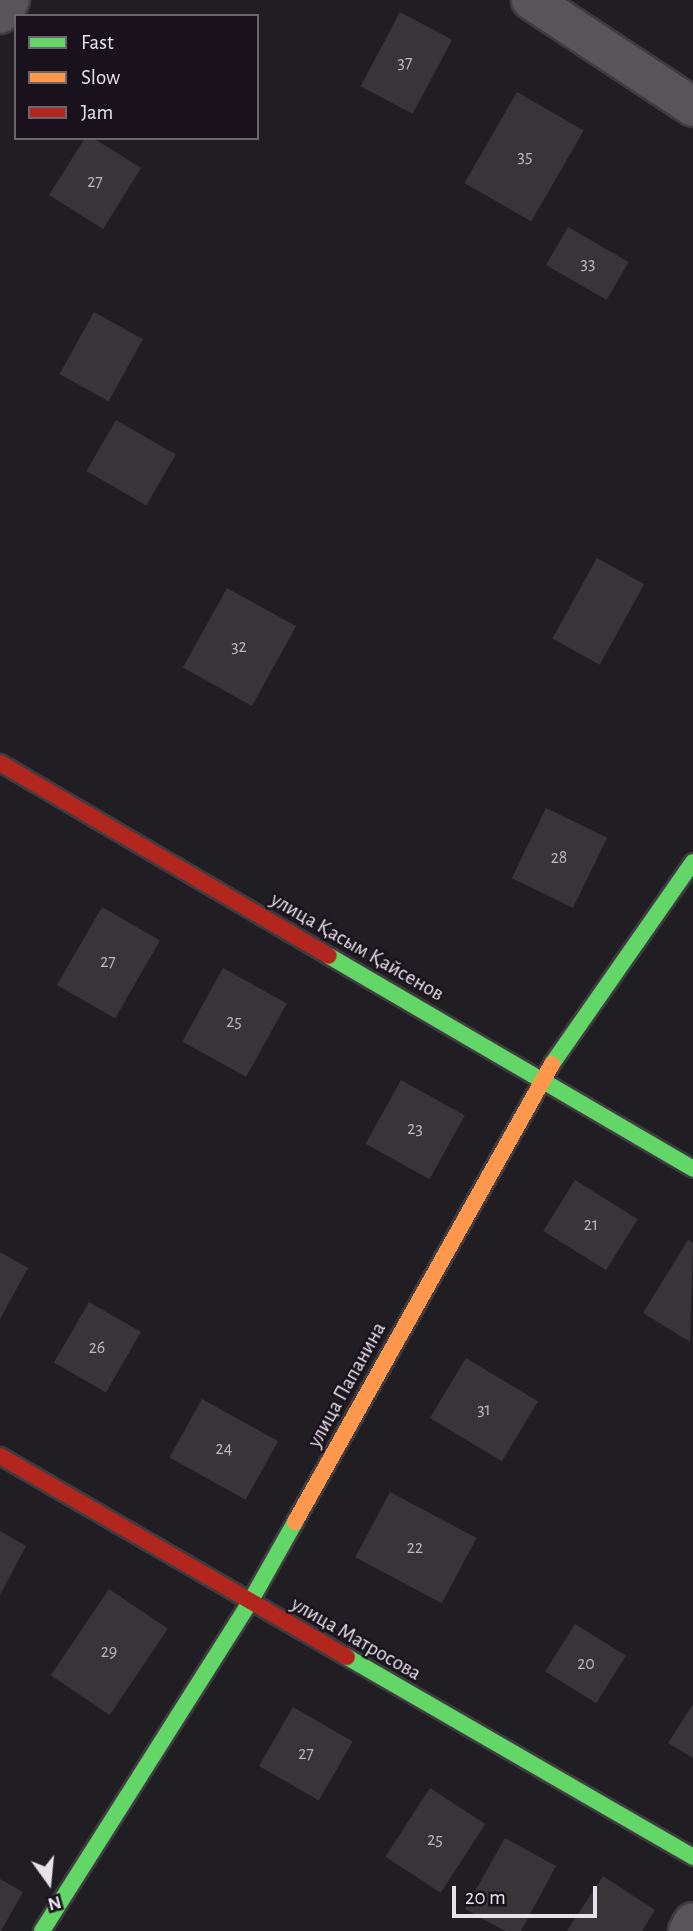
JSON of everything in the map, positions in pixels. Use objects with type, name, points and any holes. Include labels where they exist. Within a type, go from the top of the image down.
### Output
[{"type":"street","points":[[0,14],[9,0]]},
{"type":"street","points":[[531,0],[693,107]]},
{"type":"street","name":"улица Қасым Қайсенов","points":[[0,763],[693,1169]]},
{"type":"street","name":"улица Папанина","points":[[42,1931],[250,1602],[541,1079],[693,862]]},
{"type":"street","name":"улица Матросова","points":[[0,1455],[693,1857]]},
{"type":"street","points":[[688,1931],[693,1922]]},
{"type":"building","points":[[400,12],[452,40],[413,114],[361,86]]},
{"type":"building","points":[[517,92],[584,130],[531,221],[464,183]]},
{"type":"building","points":[[84,140],[96,140],[141,168],[103,229],[49,195]]},
{"type":"building","points":[[568,227],[629,262],[607,300],[546,265]]},
{"type":"building","points":[[94,312],[143,339],[109,401],[60,374]]},
{"type":"building","points":[[116,420],[176,454],[146,506],[86,471]]},
{"type":"building","points":[[597,558],[644,584],[600,665],[552,638]]},
{"type":"building","points":[[227,588],[296,626],[252,706],[183,668]]},
{"type":"building","points":[[546,808],[607,838],[573,908],[512,878]]},
{"type":"building","points":[[102,907],[160,940],[115,1018],[57,985]]},
{"type":"building","points":[[223,968],[287,1003],[246,1077],[182,1041]]},
{"type":"building","points":[[401,1080],[465,1115],[429,1179],[366,1144]]},
{"type":"building","points":[[575,1180],[638,1219],[606,1270],[543,1231]]},
{"type":"building","points":[[688,1240],[693,1243],[690,1342],[643,1313]]},
{"type":"building","points":[[0,1252],[28,1268],[0,1319]]},
{"type":"building","points":[[89,1302],[141,1332],[106,1393],[54,1363]]},
{"type":"building","points":[[466,1358],[538,1401],[502,1461],[430,1418]]},
{"type":"building","points":[[202,1399],[278,1441],[246,1500],[170,1458]]},
{"type":"building","points":[[390,1492],[477,1538],[442,1603],[355,1557]]},
{"type":"building","points":[[0,1531],[26,1546],[0,1595]]},
{"type":"building","points":[[109,1589],[168,1629],[110,1715],[51,1675]]},
{"type":"building","points":[[575,1624],[626,1656],[596,1703],[545,1671]]},
{"type":"building","points":[[693,1704],[693,1758],[668,1743]]},
{"type":"building","points":[[293,1707],[353,1742],[319,1800],[259,1766]]},
{"type":"building","points":[[430,1788],[485,1824],[441,1893],[385,1857]]},
{"type":"building","points":[[505,1838],[556,1866],[521,1931],[505,1931],[465,1909]]},
{"type":"building","points":[[603,1876],[655,1910],[642,1931],[567,1931]]},
{"type":"building","points":[[0,1879],[23,1892],[1,1931],[0,1931]]},
{"type":"traffic: fast","points":[[552,1064],[693,862]]},
{"type":"traffic: fast","points":[[329,956],[693,1169]]},
{"type":"traffic: fast","points":[[42,1931],[250,1602],[295,1522]]},
{"type":"traffic: fast","points":[[347,1657],[693,1857]]},
{"type":"traffic: slow","points":[[295,1522],[552,1064]]},
{"type":"traffic: jam","points":[[0,763],[329,956]]},
{"type":"traffic: jam","points":[[0,1456],[347,1657]]}]
